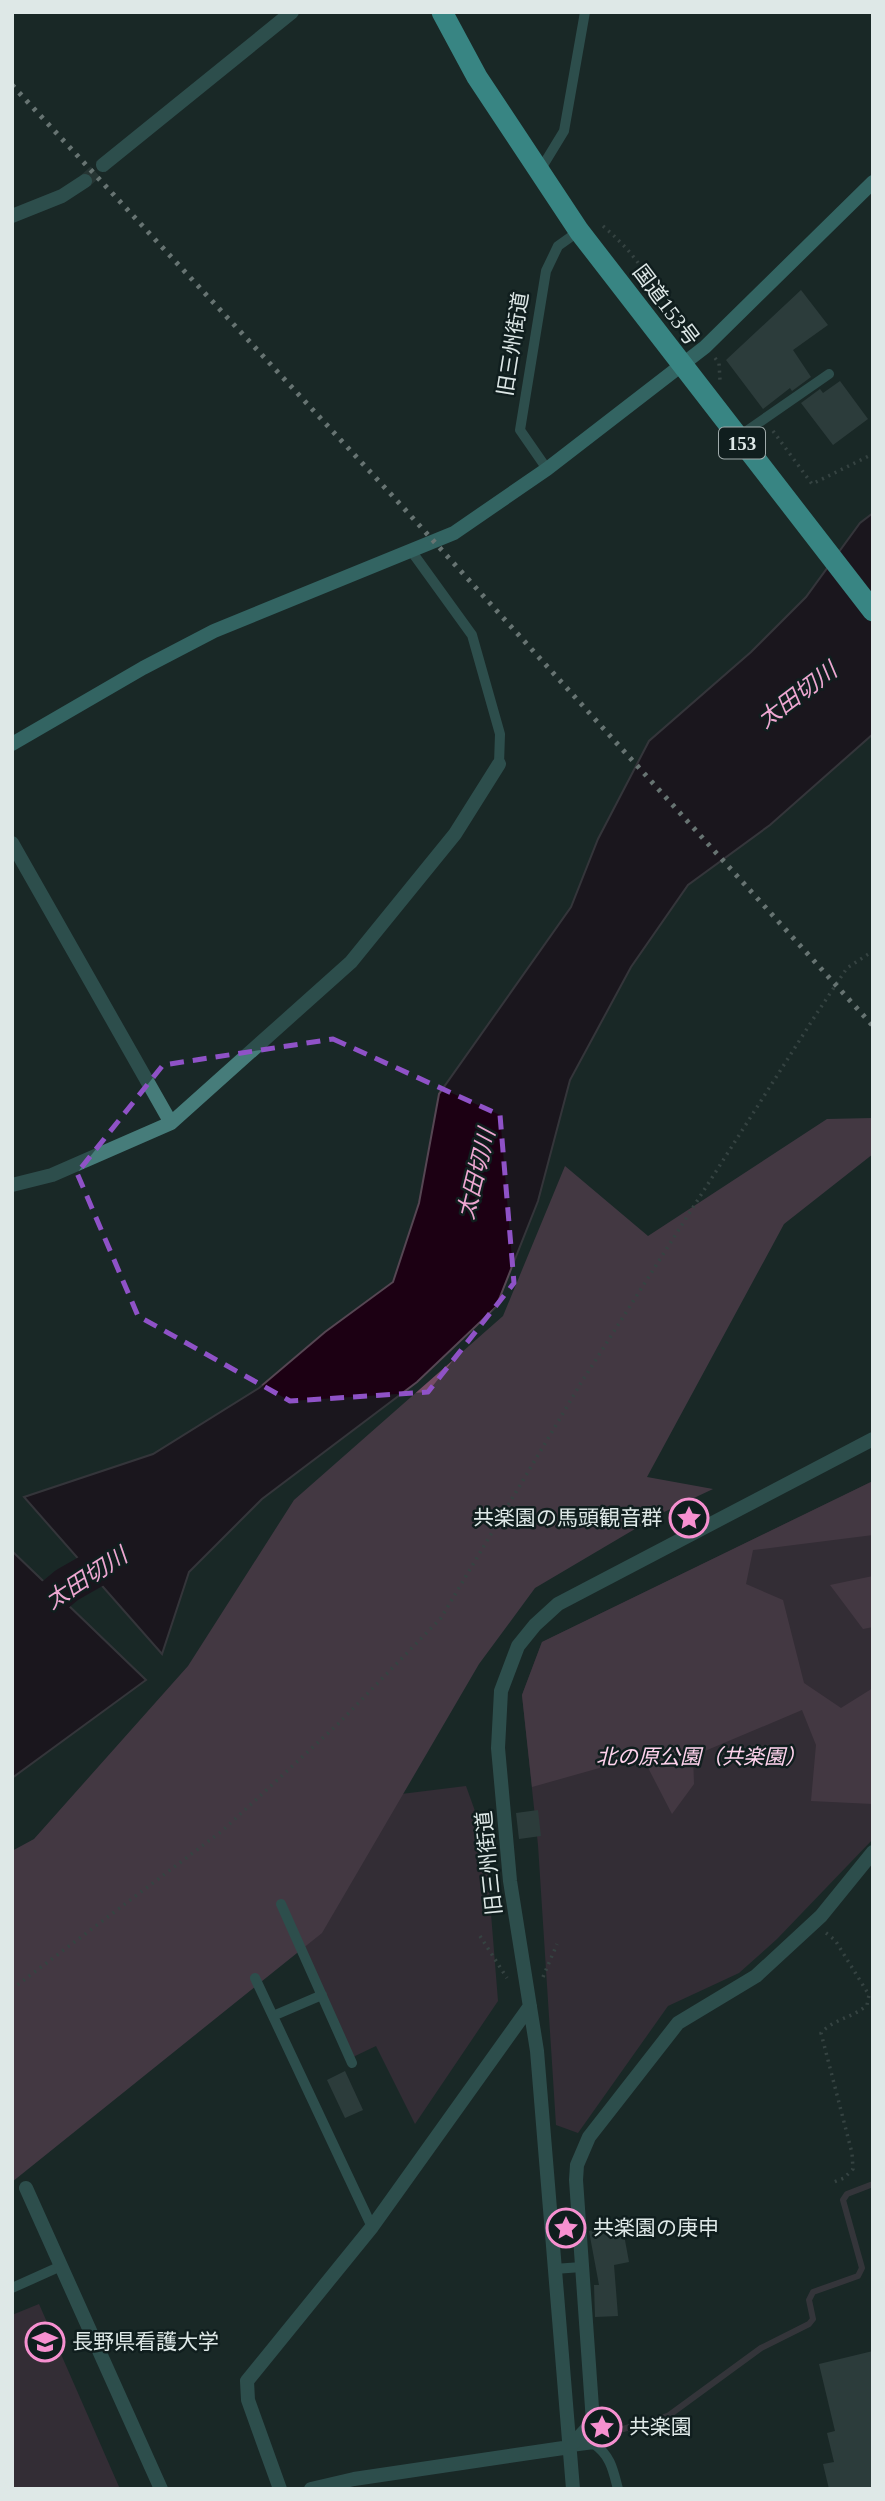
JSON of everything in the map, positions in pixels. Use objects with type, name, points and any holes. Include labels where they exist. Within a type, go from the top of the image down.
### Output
[{"type":"highway","name":"国道153号","points":[[442,12],[477,77],[539,172],[587,225],[681,366],[873,611]]},
{"type":"street","points":[[103,165],[292,12]]},
{"type":"street","points":[[12,216],[62,196],[85,181]]},
{"type":"street","points":[[12,744],[143,668],[214,631],[454,533],[547,468],[705,347],[873,182]]},
{"type":"street","points":[[12,1185],[52,1175],[171,1123],[351,962],[455,834],[499,764]]},
{"type":"street","points":[[12,844],[171,1123]]},
{"type":"street","name":"旧三州街道","points":[[573,2489],[554,2269],[546,2137],[530,2006],[510,1881],[498,1748],[501,1691],[518,1646],[535,1625],[558,1605],[873,1439]]},
{"type":"street","points":[[312,2489],[354,2479],[570,2447],[593,2422],[576,2165],[589,2137],[678,2023],[756,1976],[814,1923],[873,1852]]},
{"type":"street","points":[[280,2489],[247,2400],[247,2381],[372,2227],[530,2006]]},
{"type":"street","points":[[26,2188],[161,2489]]},
{"type":"lane","points":[[539,172],[564,131],[585,12]]},
{"type":"lane","name":"旧三州街道","points":[[547,468],[520,430],[545,271],[558,246],[587,225]]},
{"type":"lane","points":[[737,438],[829,374]]},
{"type":"lane","points":[[412,552],[472,635],[500,734],[499,764]]},
{"type":"lane","points":[[281,1904],[352,2063]]},
{"type":"lane","points":[[255,1978],[372,2227]]},
{"type":"lane","points":[[273,2016],[321,1995]]},
{"type":"lane","points":[[12,2287],[61,2266]]},
{"type":"lane","points":[[554,2269],[582,2267]]},
{"type":"lane","points":[[570,2447],[594,2444],[604,2451],[610,2459],[618,2489]]},
{"type":"path","points":[[587,225],[627,247],[663,304]]},
{"type":"path","points":[[676,322],[692,332]]},
{"type":"path","points":[[719,363],[720,382]]},
{"type":"path","points":[[764,419],[813,484],[873,454]]},
{"type":"path","points":[[12,1989],[222,1831],[339,1723],[441,1618],[581,1383],[817,1013],[848,968],[873,951]]},
{"type":"path","points":[[814,1923],[835,1940],[869,1994],[867,2006],[859,2012],[832,2021],[821,2033],[852,2153],[853,2169],[844,2178],[831,2183]]},
{"type":"path","points":[[480,1936],[513,1987]]},
{"type":"path","points":[[540,1985],[557,1944]]},
{"type":"highlighted area","points":[[333,1039],[500,1115],[514,1283],[428,1392],[290,1401],[138,1316],[77,1173],[163,1065]]},
{"type":"green space","name":"北の原公園（共楽園）","points":[[873,1481],[873,1839],[777,1939],[739,1973],[668,2006],[578,2133],[556,2125],[538,1845],[522,1695],[542,1642]]},
{"type":"green space","points":[[466,1786],[485,1839],[498,2001],[415,2124],[376,2046],[353,2057],[279,1897],[369,1798]]},
{"type":"green space","name":"長野県看護大学","points":[[39,2304],[120,2489],[12,2489],[12,2315]]},
{"type":"shaded area","points":[[873,1118],[873,1154],[784,1224],[647,1477],[713,1489],[662,1513],[535,1588],[479,1664],[322,1933],[12,2182],[12,1851],[34,1839],[188,1666],[294,1500],[503,1316],[565,1166],[648,1236],[827,1119]]},
{"type":"shaded area","points":[[873,1481],[873,1535],[753,1550],[746,1584],[783,1600],[804,1683],[841,1708],[873,1688],[873,1804],[811,1801],[816,1745],[802,1710],[693,1756],[694,1784],[672,1814],[642,1756],[532,1787],[522,1695],[542,1642]]},
{"type":"shaded area","points":[[873,1576],[873,1627],[863,1629],[830,1585]]},
{"type":"water","points":[[873,513],[873,734],[770,825],[688,885],[631,967],[570,1080],[538,1201],[496,1307],[417,1382],[262,1499],[189,1572],[162,1654],[24,1497],[153,1454],[259,1388],[325,1332],[393,1282],[419,1203],[439,1094],[571,907],[598,839],[649,741],[751,652],[806,597],[860,523]]},
{"type":"water","points":[[12,1551],[146,1680],[12,1778]]},
{"type":"building","points":[[801,290],[828,325],[793,350],[811,377],[792,391],[790,388],[763,409],[726,360]]},
{"type":"building","points":[[840,381],[868,419],[833,445],[801,403],[820,389],[823,393]]},
{"type":"building","points":[[538,1810],[541,1836],[519,1839],[516,1813]]},
{"type":"building","points":[[345,2071],[363,2110],[345,2118],[327,2080]]},
{"type":"building","points":[[622,2224],[629,2262],[614,2265],[618,2316],[595,2317],[594,2285],[599,2285],[589,2231]]},
{"type":"building","points":[[873,2351],[873,2489],[829,2489],[823,2464],[834,2462],[827,2433],[835,2431],[819,2364]]},
{"type":"waterway","name":"太田切川","points":[[12,1631],[67,1585],[132,1548]]},
{"type":"waterway","points":[[623,2429],[668,2416],[761,2348],[809,2324],[813,2319],[809,2300],[813,2292],[858,2276],[862,2268],[843,2200],[847,2194],[873,2184]]},
{"type":"tunnel","points":[[85,181],[103,165]]},
{"type":"railway","points":[[12,85],[400,504],[873,1026]]},
{"type":"place","name":"共楽園の馬頭観音群","points":[[689,1518]]},
{"type":"place","name":"共楽園の庚申","points":[[566,2228]]},
{"type":"place","name":"長野県看護大学","points":[[45,2342]]},
{"type":"place","name":"共楽園","points":[[602,2427]]}]
